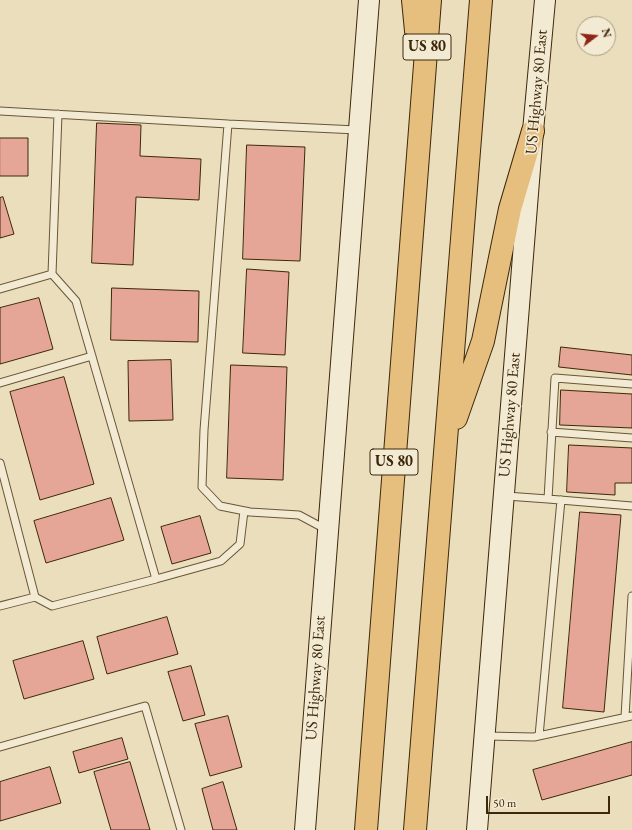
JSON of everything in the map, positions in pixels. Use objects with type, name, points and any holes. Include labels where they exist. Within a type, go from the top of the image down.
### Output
[{"type":"highway","points":[[413,0],[423,94]]},
{"type":"highway","name":"US 80","points":[[366,830],[430,0]]},
{"type":"highway","points":[[415,830],[481,0]]},
{"type":"highway","points":[[446,447],[483,341],[510,209],[533,131]]},
{"type":"main road","name":"US Highway 80 East","points":[[305,830],[369,0]]},
{"type":"main road","name":"US Highway 80 East","points":[[477,830],[503,496],[545,0]]},
{"type":"lane","points":[[0,111],[359,131]]},
{"type":"lane","points":[[58,114],[52,274],[76,301],[156,579]]},
{"type":"lane","points":[[228,124],[204,430],[202,487],[220,506],[244,511],[299,515],[327,531]]},
{"type":"lane","points":[[0,289],[52,274]]},
{"type":"lane","points":[[0,384],[92,356]]},
{"type":"lane","points":[[548,499],[555,378],[632,384]]},
{"type":"lane","points":[[551,432],[632,438]]},
{"type":"lane","points":[[0,463],[35,597]]},
{"type":"lane","points":[[503,496],[632,506]]},
{"type":"lane","points":[[539,736],[561,500]]},
{"type":"lane","points":[[0,606],[35,597],[52,606],[221,561],[240,544],[244,511]]},
{"type":"lane","points":[[484,736],[539,736],[628,717],[632,596]]},
{"type":"lane","points":[[0,746],[145,706],[181,830]]},
{"type":"building","points":[[97,123],[141,125],[140,156],[201,159],[199,200],[136,197],[133,265],[92,263]]},
{"type":"building","points":[[0,138],[28,138],[28,176],[0,176]]},
{"type":"building","points":[[247,145],[305,147],[300,261],[243,259]]},
{"type":"building","points":[[3,197],[14,234],[0,238],[0,198]]},
{"type":"building","points":[[247,269],[289,272],[285,355],[243,353]]},
{"type":"building","points":[[112,288],[199,291],[198,342],[111,340]]},
{"type":"building","points":[[39,298],[53,349],[0,364],[0,308]]},
{"type":"building","points":[[561,347],[632,355],[632,375],[559,367]]},
{"type":"building","points":[[171,360],[173,420],[129,421],[128,361]]},
{"type":"building","points":[[231,365],[287,367],[283,480],[227,478]]},
{"type":"building","points":[[64,377],[94,484],[40,500],[10,392]]},
{"type":"building","points":[[561,390],[632,394],[632,428],[560,425]]},
{"type":"building","points":[[569,445],[632,448],[632,483],[615,483],[615,495],[567,492]]},
{"type":"building","points":[[111,498],[124,540],[46,563],[34,521]]},
{"type":"building","points":[[580,512],[621,515],[604,712],[563,708]]},
{"type":"building","points":[[200,516],[211,553],[172,564],[161,527]]},
{"type":"building","points":[[167,617],[178,654],[107,674],[97,637]]},
{"type":"building","points":[[83,641],[94,679],[24,699],[13,661]]},
{"type":"building","points":[[191,666],[205,715],[183,721],[168,672]]},
{"type":"building","points":[[228,716],[242,767],[210,776],[195,724]]},
{"type":"building","points":[[122,738],[128,759],[79,773],[73,752]]},
{"type":"building","points":[[632,742],[632,775],[542,800],[533,770]]},
{"type":"building","points":[[130,762],[150,830],[111,830],[94,772]]},
{"type":"building","points":[[50,767],[61,803],[0,821],[0,782]]},
{"type":"building","points":[[223,782],[237,830],[213,830],[202,789]]}]
